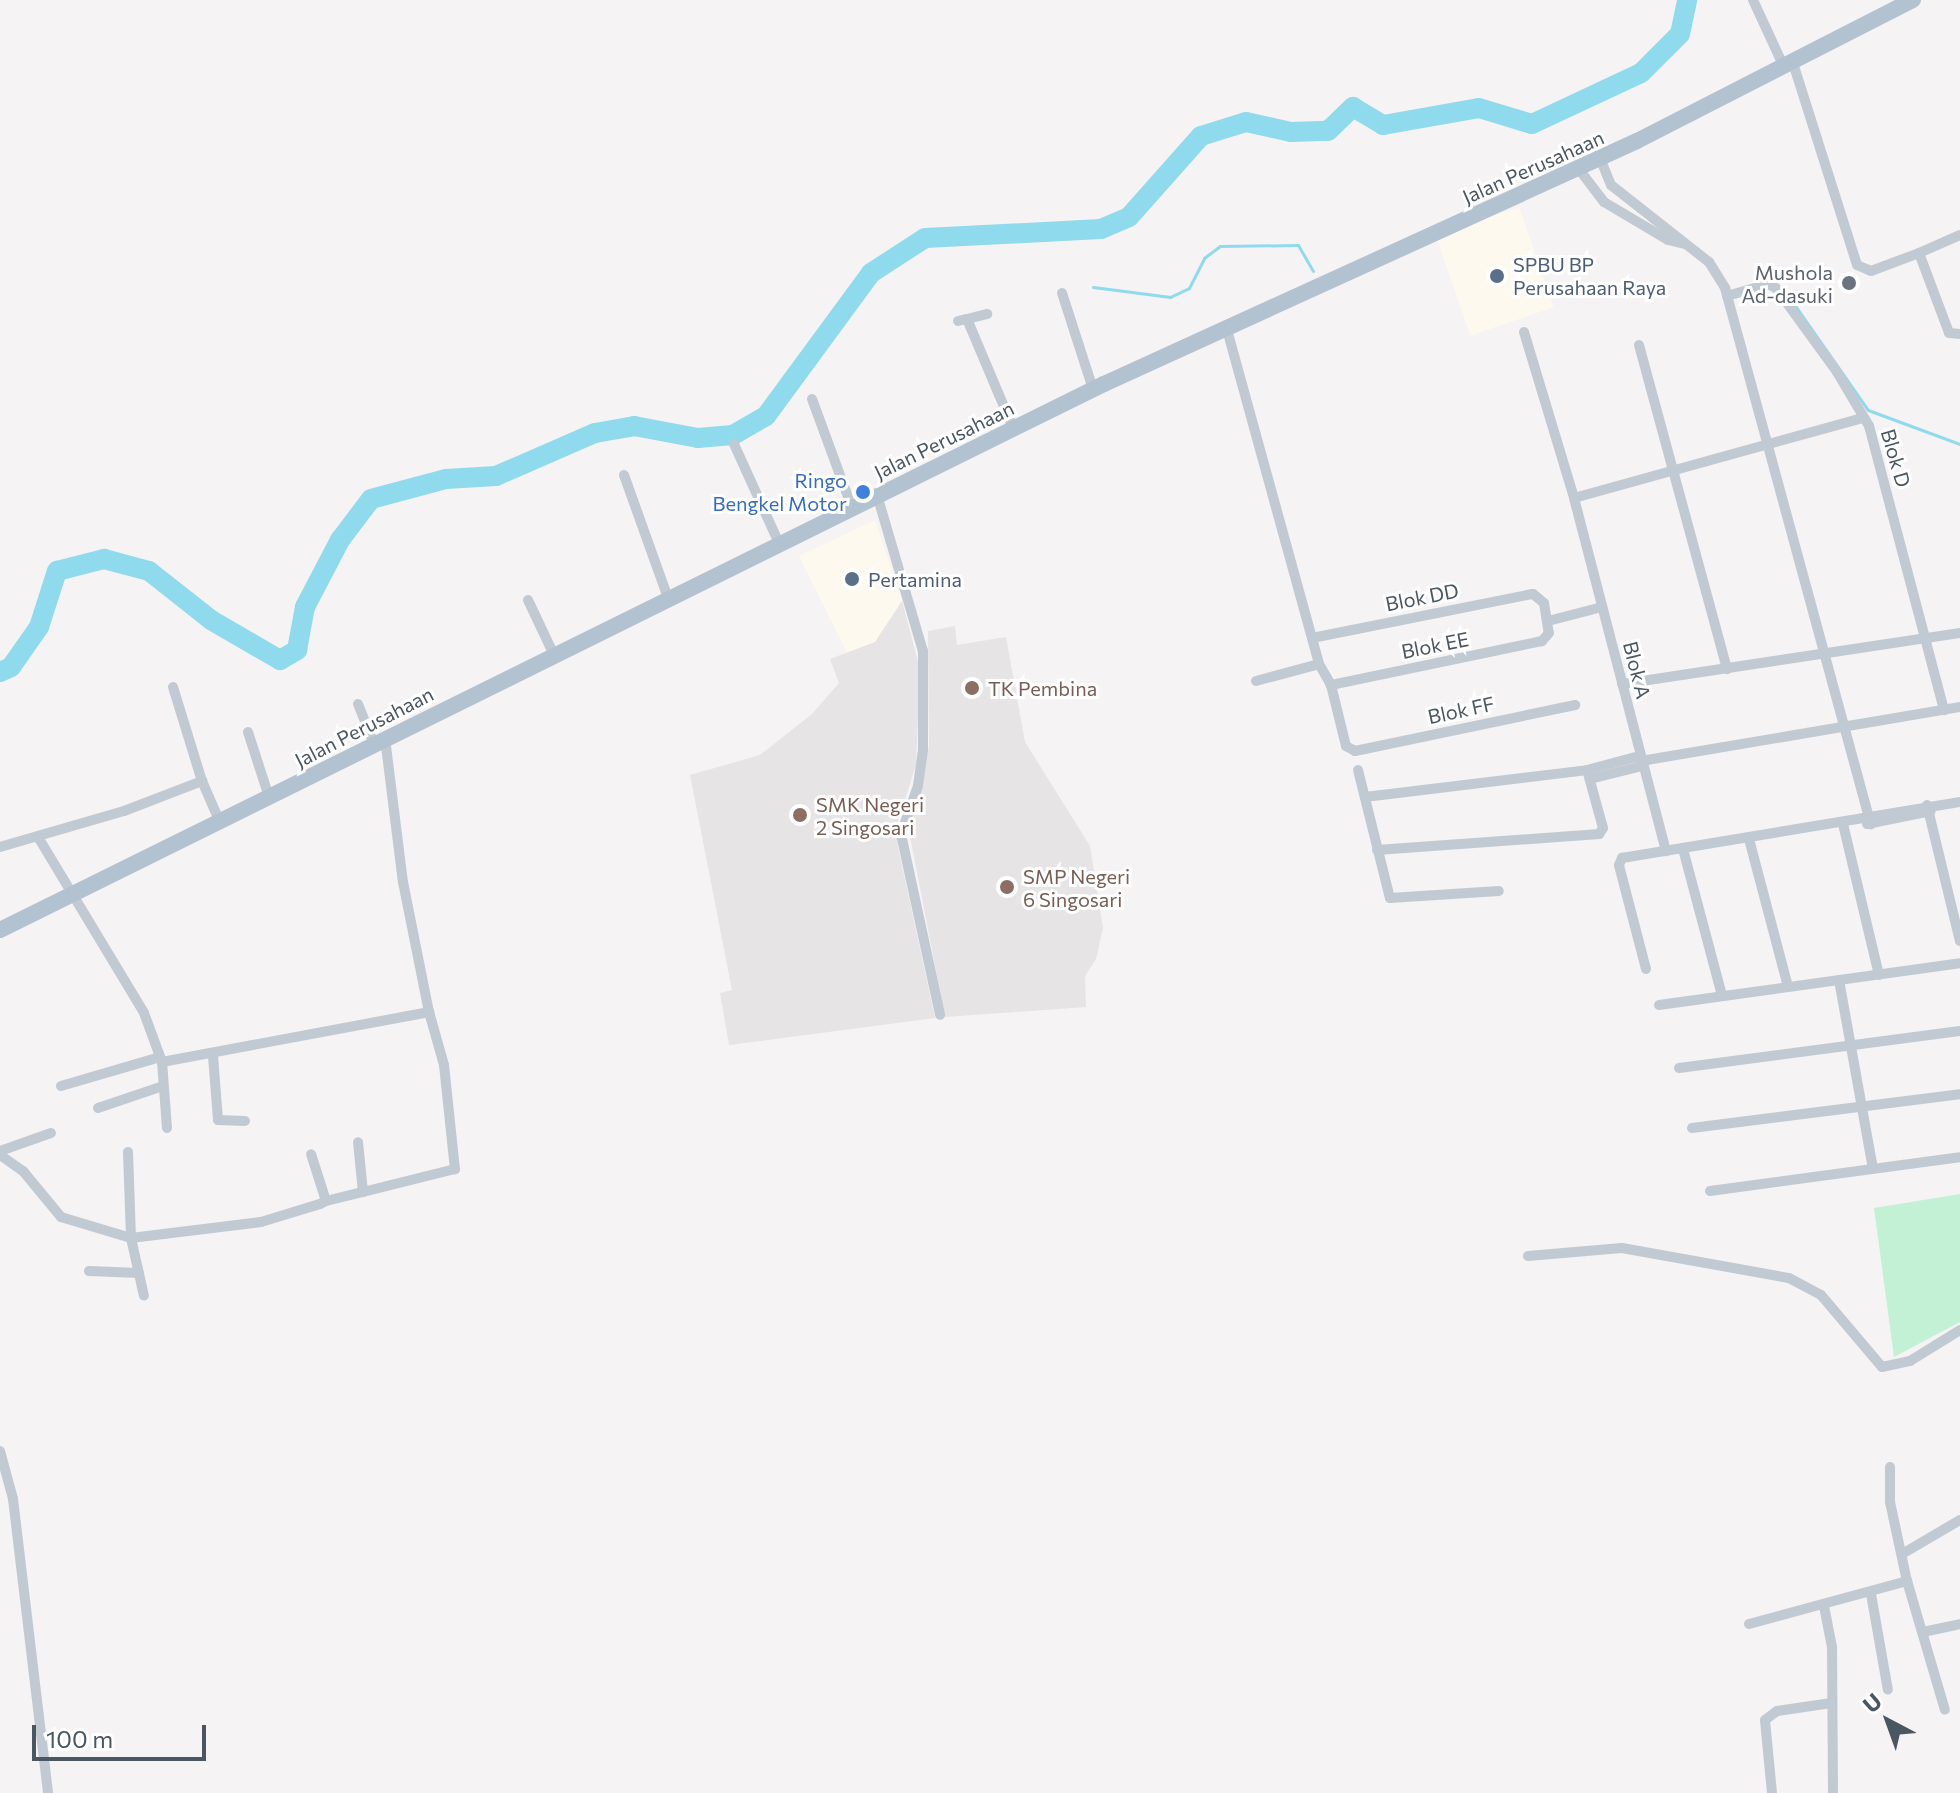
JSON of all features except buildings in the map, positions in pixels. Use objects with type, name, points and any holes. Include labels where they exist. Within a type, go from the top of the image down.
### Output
[{"type":"main road","name":"Jalan Perusahaan","points":[[0,930],[1093,389],[1600,158],[1913,0]]},
{"type":"street","points":[[1753,0],[1788,65],[1857,265],[1871,271],[1960,235]]},
{"type":"street","points":[[1600,158],[1616,190],[1709,262],[1727,296],[1847,726],[1870,821]]},
{"type":"street","points":[[1578,168],[1604,202],[1668,240],[1687,245]]},
{"type":"street","points":[[1919,253],[1949,333],[1960,334]]},
{"type":"street","name":"Blok D","points":[[1727,296],[1768,284],[1776,288],[1837,372],[1863,418],[1944,710]]},
{"type":"street","points":[[1062,293],[1093,389]]},
{"type":"street","points":[[987,314],[963,320],[1013,428]]},
{"type":"street","points":[[1226,326],[1319,664],[1331,685]]},
{"type":"street","name":"Blok A","points":[[1524,332],[1574,498],[1666,851]]},
{"type":"street","points":[[1639,345],[1727,669]]},
{"type":"street","points":[[812,399],[852,508]]},
{"type":"street","points":[[1574,498],[1863,418]]},
{"type":"street","points":[[734,444],[779,543]]},
{"type":"street","points":[[624,475],[668,598]]},
{"type":"street","points":[[877,495],[923,651],[923,750],[918,786],[901,834],[940,1015]]},
{"type":"street","name":"Blok DD","points":[[1312,638],[1539,595],[1548,621]]},
{"type":"street","points":[[528,600],[554,655]]},
{"type":"street","points":[[1548,621],[1602,607]]},
{"type":"street","name":"Blok EE","points":[[1331,685],[1546,639],[1548,621]]},
{"type":"street","points":[[1622,684],[1960,633]]},
{"type":"street","points":[[1256,681],[1319,664]]},
{"type":"street","name":"Blok FF","points":[[1331,685],[1346,746],[1355,751],[1575,705]]},
{"type":"street","points":[[173,687],[202,781],[219,820]]},
{"type":"street","points":[[0,1153],[23,1171],[61,1217],[131,1238],[261,1222],[326,1201],[455,1169],[444,1065],[429,1012],[403,882],[380,741],[358,704]]},
{"type":"street","points":[[1365,797],[1588,774],[1641,761],[1960,707]]},
{"type":"street","points":[[248,732],[269,797]]},
{"type":"street","points":[[1358,770],[1391,899],[1499,891]]},
{"type":"street","points":[[1377,850],[1599,834],[1603,828],[1588,774]]},
{"type":"street","points":[[0,847],[202,781]]},
{"type":"street","points":[[1646,969],[1619,862],[1666,851],[1870,821],[1960,802]]},
{"type":"street","points":[[1930,809],[1960,941]]},
{"type":"street","points":[[1843,824],[1879,975]]},
{"type":"street","points":[[38,837],[144,1013],[161,1060],[167,1128]]},
{"type":"street","points":[[1749,839],[1788,987]]},
{"type":"street","points":[[1683,849],[1722,996]]},
{"type":"street","points":[[1659,1005],[1960,963]]},
{"type":"street","points":[[1839,980],[1873,1169]]},
{"type":"street","points":[[61,1086],[161,1060],[213,1056],[429,1012]]},
{"type":"street","points":[[1679,1068],[1960,1031]]},
{"type":"street","points":[[213,1056],[218,1120],[245,1121]]},
{"type":"street","points":[[98,1108],[163,1086]]},
{"type":"street","points":[[1692,1128],[1960,1094]]},
{"type":"street","points":[[0,1153],[51,1133]]},
{"type":"street","points":[[358,1142],[363,1192]]},
{"type":"street","points":[[128,1152],[131,1238],[144,1296]]},
{"type":"street","points":[[311,1154],[326,1201]]},
{"type":"street","points":[[1710,1191],[1960,1157]]},
{"type":"street","points":[[1528,1256],[1622,1248],[1789,1278],[1831,1304],[1882,1367],[1910,1361],[1960,1330]]},
{"type":"street","points":[[89,1271],[139,1273]]},
{"type":"street","points":[[0,1451],[13,1499],[48,1793]]},
{"type":"street","points":[[1890,1467],[1890,1502],[1907,1581],[1945,1710]]},
{"type":"street","points":[[0,1500],[13,1499]]},
{"type":"street","points":[[1902,1554],[1960,1520]]},
{"type":"street","points":[[1749,1624],[1871,1594],[1907,1581]]},
{"type":"street","points":[[1871,1594],[1888,1690]]},
{"type":"street","points":[[1824,1606],[1832,1647],[1833,1793]]},
{"type":"street","points":[[1923,1632],[1960,1624]]},
{"type":"street","points":[[1772,1793],[1767,1717],[1831,1703]]},
{"type":"shaded area","name":"SPBU BP Perusahaan Raya","points":[[1519,207],[1554,307],[1470,336],[1436,236]]},
{"type":"shaded area","name":"Pertamina","points":[[875,520],[902,601],[875,642],[847,653],[799,556]]},
{"type":"shaded area","name":"SMK Negeri 2 Singosari","points":[[902,601],[920,669],[916,765],[896,827],[935,1018],[729,1045],[720,993],[732,990],[690,775],[760,755],[812,714],[839,683],[830,659],[875,642]]},
{"type":"shaded area","name":"SMP Negeri 6 Singosari","points":[[955,626],[957,645],[1006,637],[1025,742],[1090,846],[1103,928],[1096,959],[1085,976],[1086,1007],[945,1017],[909,831],[929,747],[928,631]]},
{"type":"green space","points":[[1960,1194],[1960,1322],[1894,1357],[1874,1208]]},
{"type":"waterway","points":[[0,672],[11,667],[39,627],[57,571],[104,559],[149,571],[211,620],[280,660],[297,650],[305,607],[340,540],[371,499],[446,479],[496,476],[595,433],[634,426],[698,438],[733,435],[766,416],[871,273],[925,238],[1101,229],[1129,217],[1201,136],[1246,122],[1291,132],[1328,131],[1353,107],[1383,125],[1479,108],[1532,124],[1641,73],[1680,34],[1687,0]]},
{"type":"waterway","points":[[1093,287],[1170,297],[1189,288],[1204,258],[1220,246],[1298,245],[1313,271]]},
{"type":"waterway","points":[[1787,294],[1868,410],[1960,444]]},
{"type":"place","name":"SPBU BP Perusahaan Raya","points":[[1497,276]]},
{"type":"place","name":"Mushola Ad-dasuki","points":[[1849,283]]},
{"type":"place","name":"Ringo Bengkel Motor","points":[[863,492]]},
{"type":"place","name":"Pertamina","points":[[852,579]]},
{"type":"place","name":"TK Pembina","points":[[972,688]]},
{"type":"place","name":"SMK Negeri 2 Singosari","points":[[800,815]]},
{"type":"place","name":"SMP Negeri 6 Singosari","points":[[1007,887]]}]
